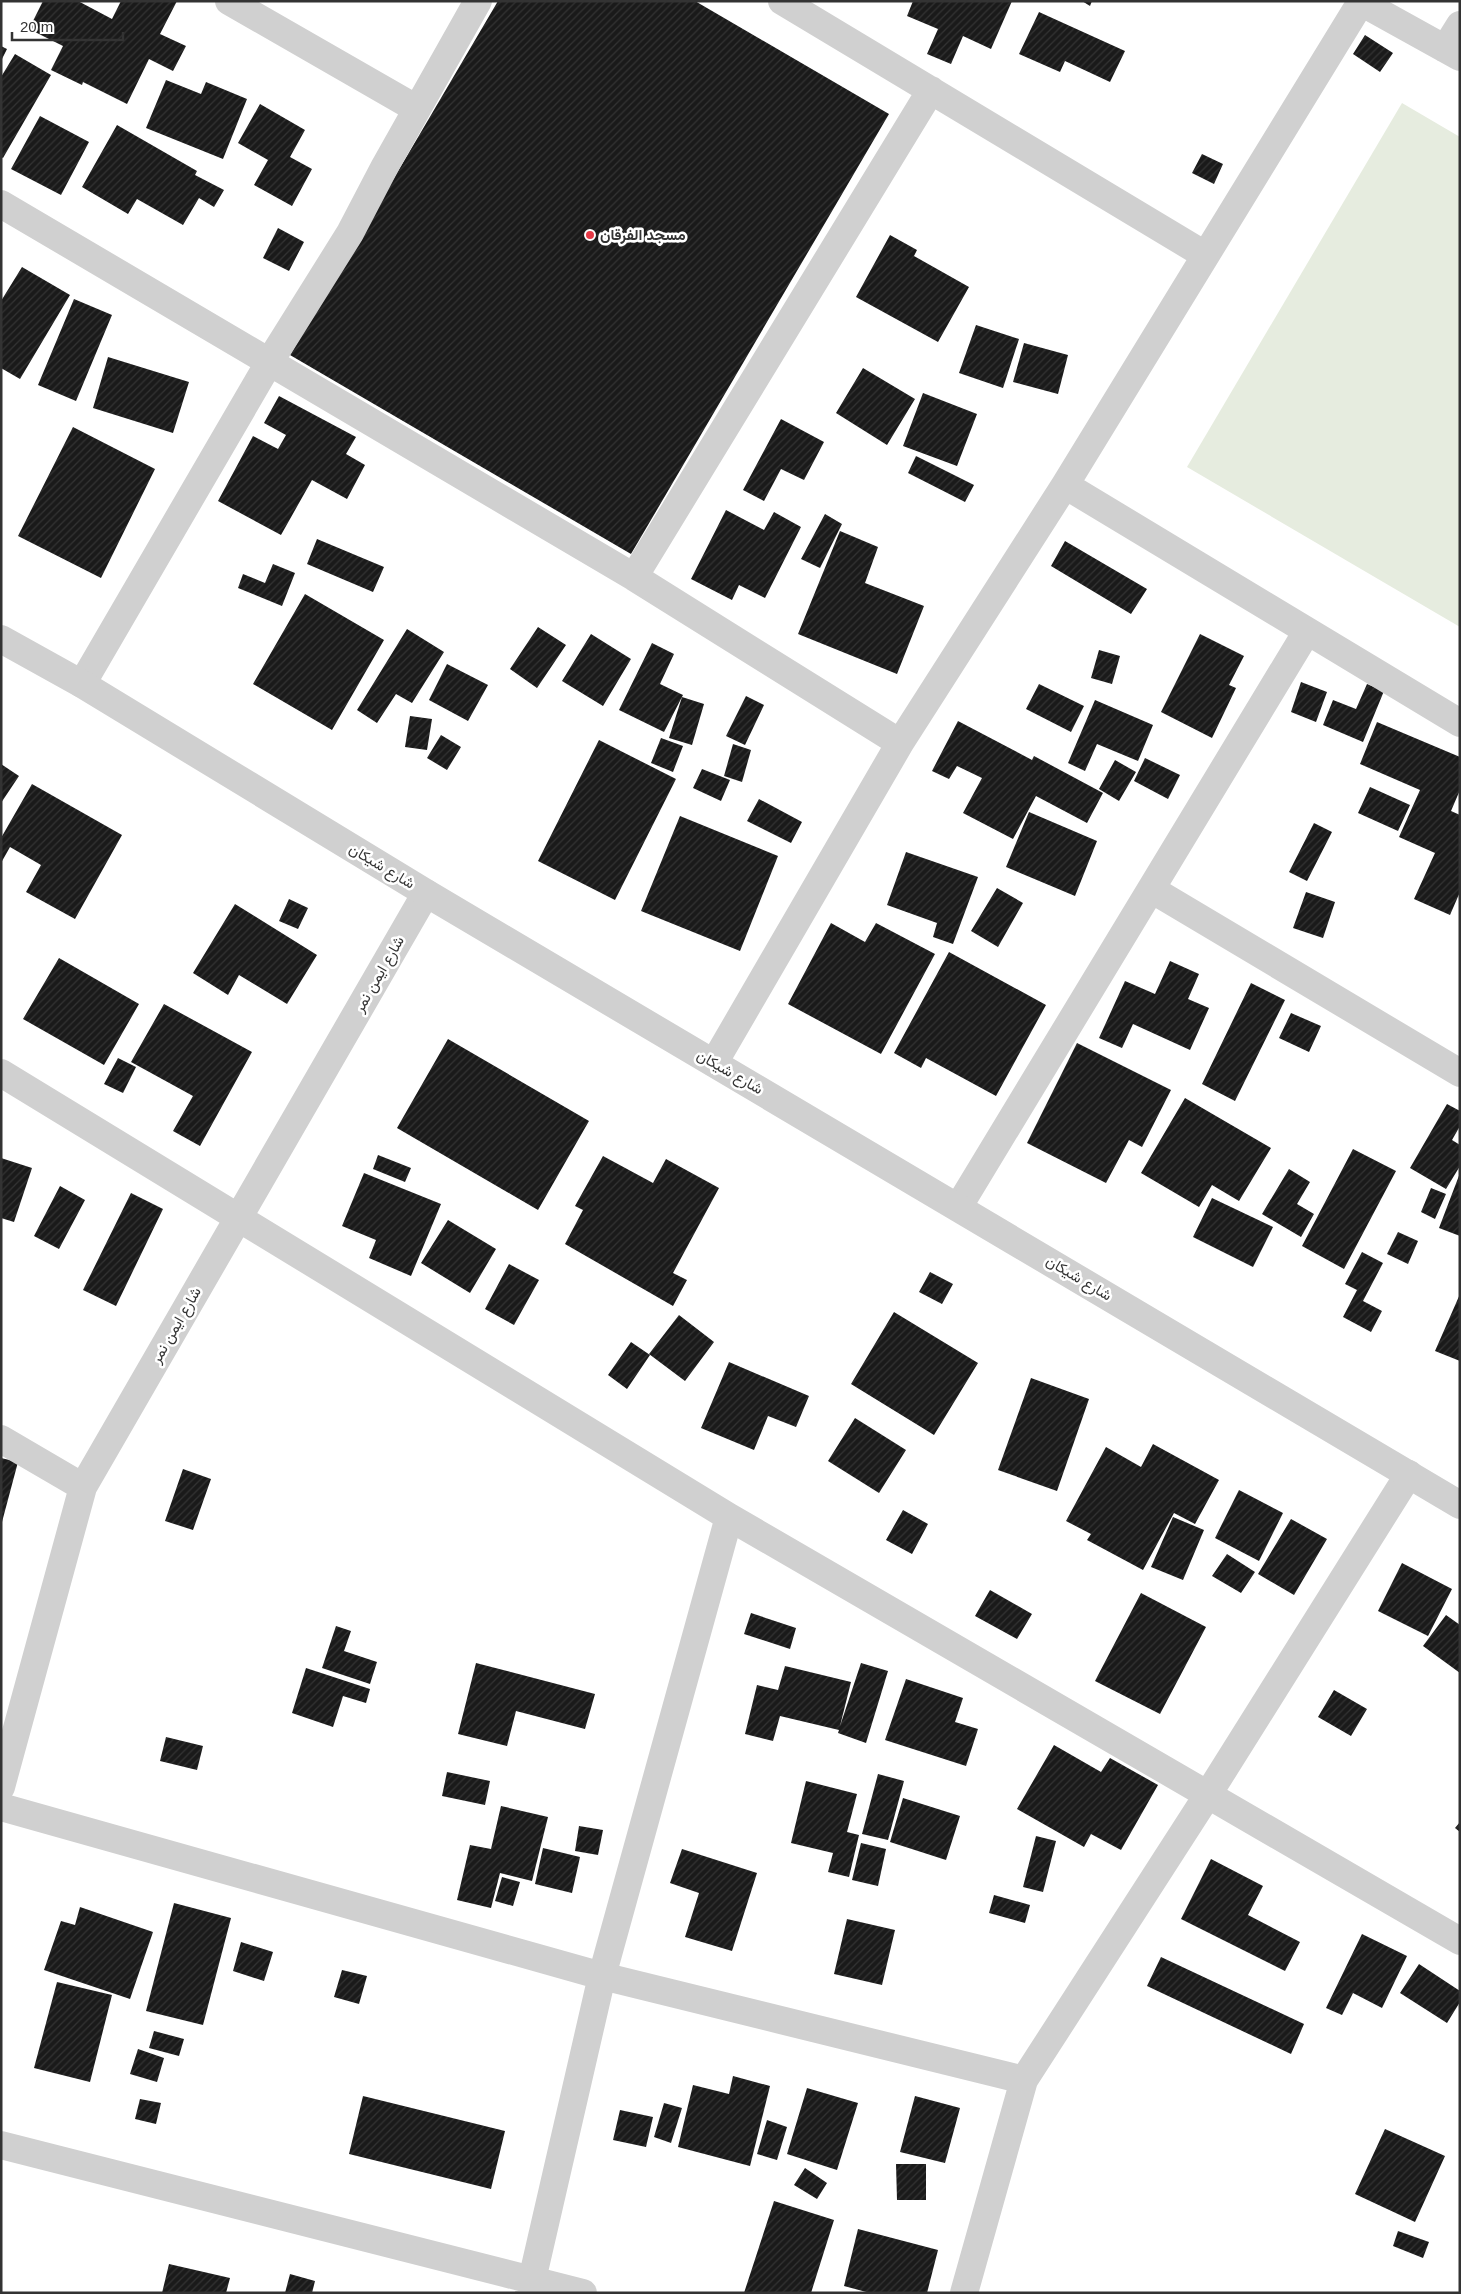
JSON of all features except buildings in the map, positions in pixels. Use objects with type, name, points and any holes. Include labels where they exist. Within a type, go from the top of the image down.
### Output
[{"type":"street","points":[[229,1],[417,109]]},
{"type":"street","points":[[82,684],[270,361],[350,232],[478,1]]},
{"type":"street","points":[[782,1],[1205,255]]},
{"type":"street","points":[[714,1063],[900,743],[1065,485],[1360,2],[1452,53],[1460,25]]},
{"type":"street","points":[[634,577],[931,90]]},
{"type":"street","points":[[1,204],[634,577],[900,743]]},
{"type":"street","points":[[1065,485],[1306,633],[1460,724]]},
{"type":"street","points":[[959,1206],[1306,633]]},
{"type":"street","name":"شارع شيكان","points":[[1,639],[82,684],[426,893],[959,1206],[1460,1505]]},
{"type":"street","points":[[1150,889],[1460,1073]]},
{"type":"street","name":"شارع ايمن نمر","points":[[1,1787],[83,1487],[237,1217],[426,893]]},
{"type":"street","points":[[1,1073],[728,1517],[1460,1941]]},
{"type":"street","points":[[1,1439],[83,1487]]},
{"type":"street","points":[[964,2293],[1024,2080],[1207,1796],[1409,1474]]},
{"type":"street","points":[[531,2286],[602,1976],[728,1517]]},
{"type":"street","points":[[1,1807],[602,1976],[1024,2080]]},
{"type":"street","points":[[1,2145],[531,2286],[584,2293]]},
{"type":"shaded area","points":[[1402,103],[1460,137],[1460,627],[1187,467]]},
{"type":"place","name":"مسجد الفرقان","points":[[590,235]]}]
